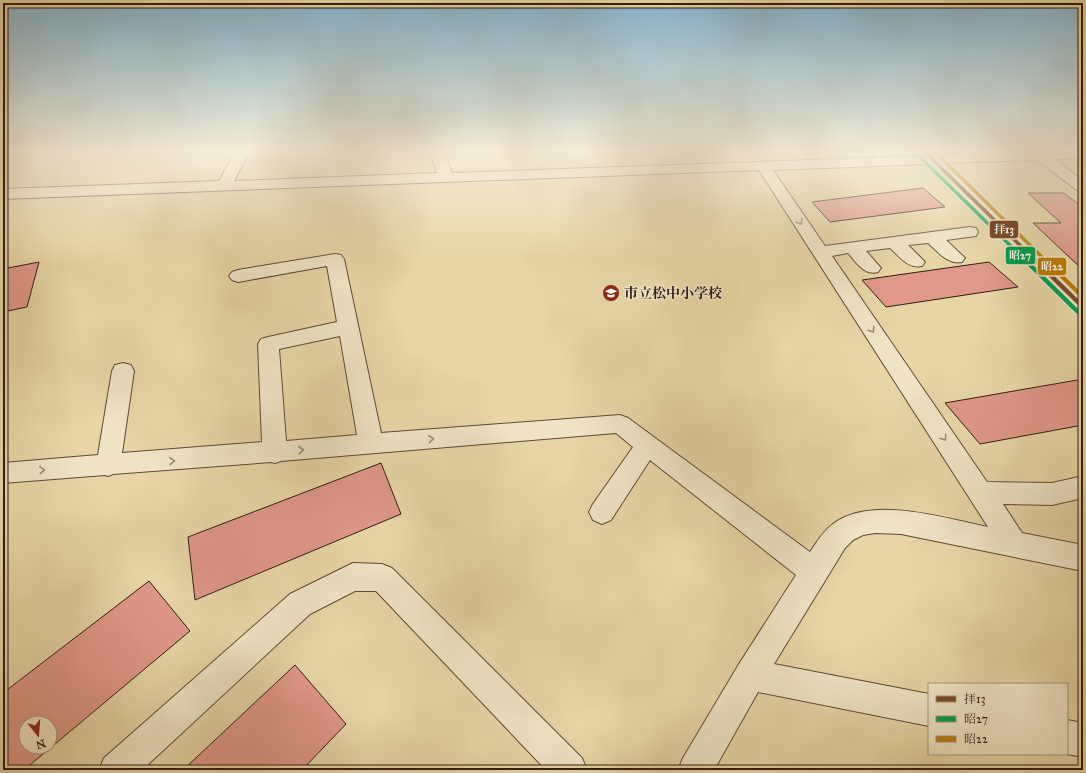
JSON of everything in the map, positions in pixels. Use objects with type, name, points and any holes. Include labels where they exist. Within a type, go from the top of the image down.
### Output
[{"type":"street","points":[[3,194],[167,188]]},
{"type":"street","points":[[787,188],[820,252],[1014,544]]},
{"type":"street","points":[[964,188],[1075,291],[1083,308]]},
{"type":"street","points":[[820,252],[970,232]]},
{"type":"street","points":[[932,237],[956,258]]},
{"type":"street","points":[[894,242],[916,262]]},
{"type":"street","points":[[853,248],[872,268]]},
{"type":"street","points":[[238,276],[335,259],[371,444]]},
{"type":"street","points":[[275,452],[268,344],[348,327]]},
{"type":"street","points":[[108,466],[124,371]]},
{"type":"street","points":[[3,473],[108,466],[620,424],[814,572]]},
{"type":"street","points":[[602,512],[648,445]]},
{"type":"street","points":[[981,493],[1052,494],[1083,487]]},
{"type":"street","points":[[695,770],[750,675],[832,541],[850,527],[865,522],[901,522],[1083,558]]},
{"type":"street","points":[[116,770],[300,604],[353,577],[382,578],[570,770]]},
{"type":"street","points":[[750,675],[928,710]]},
{"type":"street","points":[[1068,737],[1083,740]]},
{"type":"building","points":[[923,188],[945,207],[830,222],[812,202]]},
{"type":"building","points":[[1028,193],[1064,193],[1083,208],[1083,270],[1033,223],[1061,223]]},
{"type":"building","points":[[39,262],[27,307],[3,312],[3,269]]},
{"type":"building","points":[[989,262],[1018,287],[886,307],[862,280]]},
{"type":"building","points":[[1083,379],[1083,425],[980,444],[945,403]]},
{"type":"building","points":[[381,463],[401,514],[195,600],[188,537]]},
{"type":"building","points":[[149,581],[190,631],[58,742],[58,715],[18,715],[18,755],[42,755],[24,770],[3,770],[3,693]]},
{"type":"building","points":[[295,665],[346,724],[302,770],[183,770]]},
{"type":"transit line","name":"昭27","points":[[952,188],[1078,312]]},
{"type":"transit line","name":"拝13","points":[[962,188],[1083,307]]},
{"type":"transit line","name":"昭22","points":[[972,188],[1083,297]]},
{"type":"place","name":"市立松中小学校","points":[[611,293]]}]
